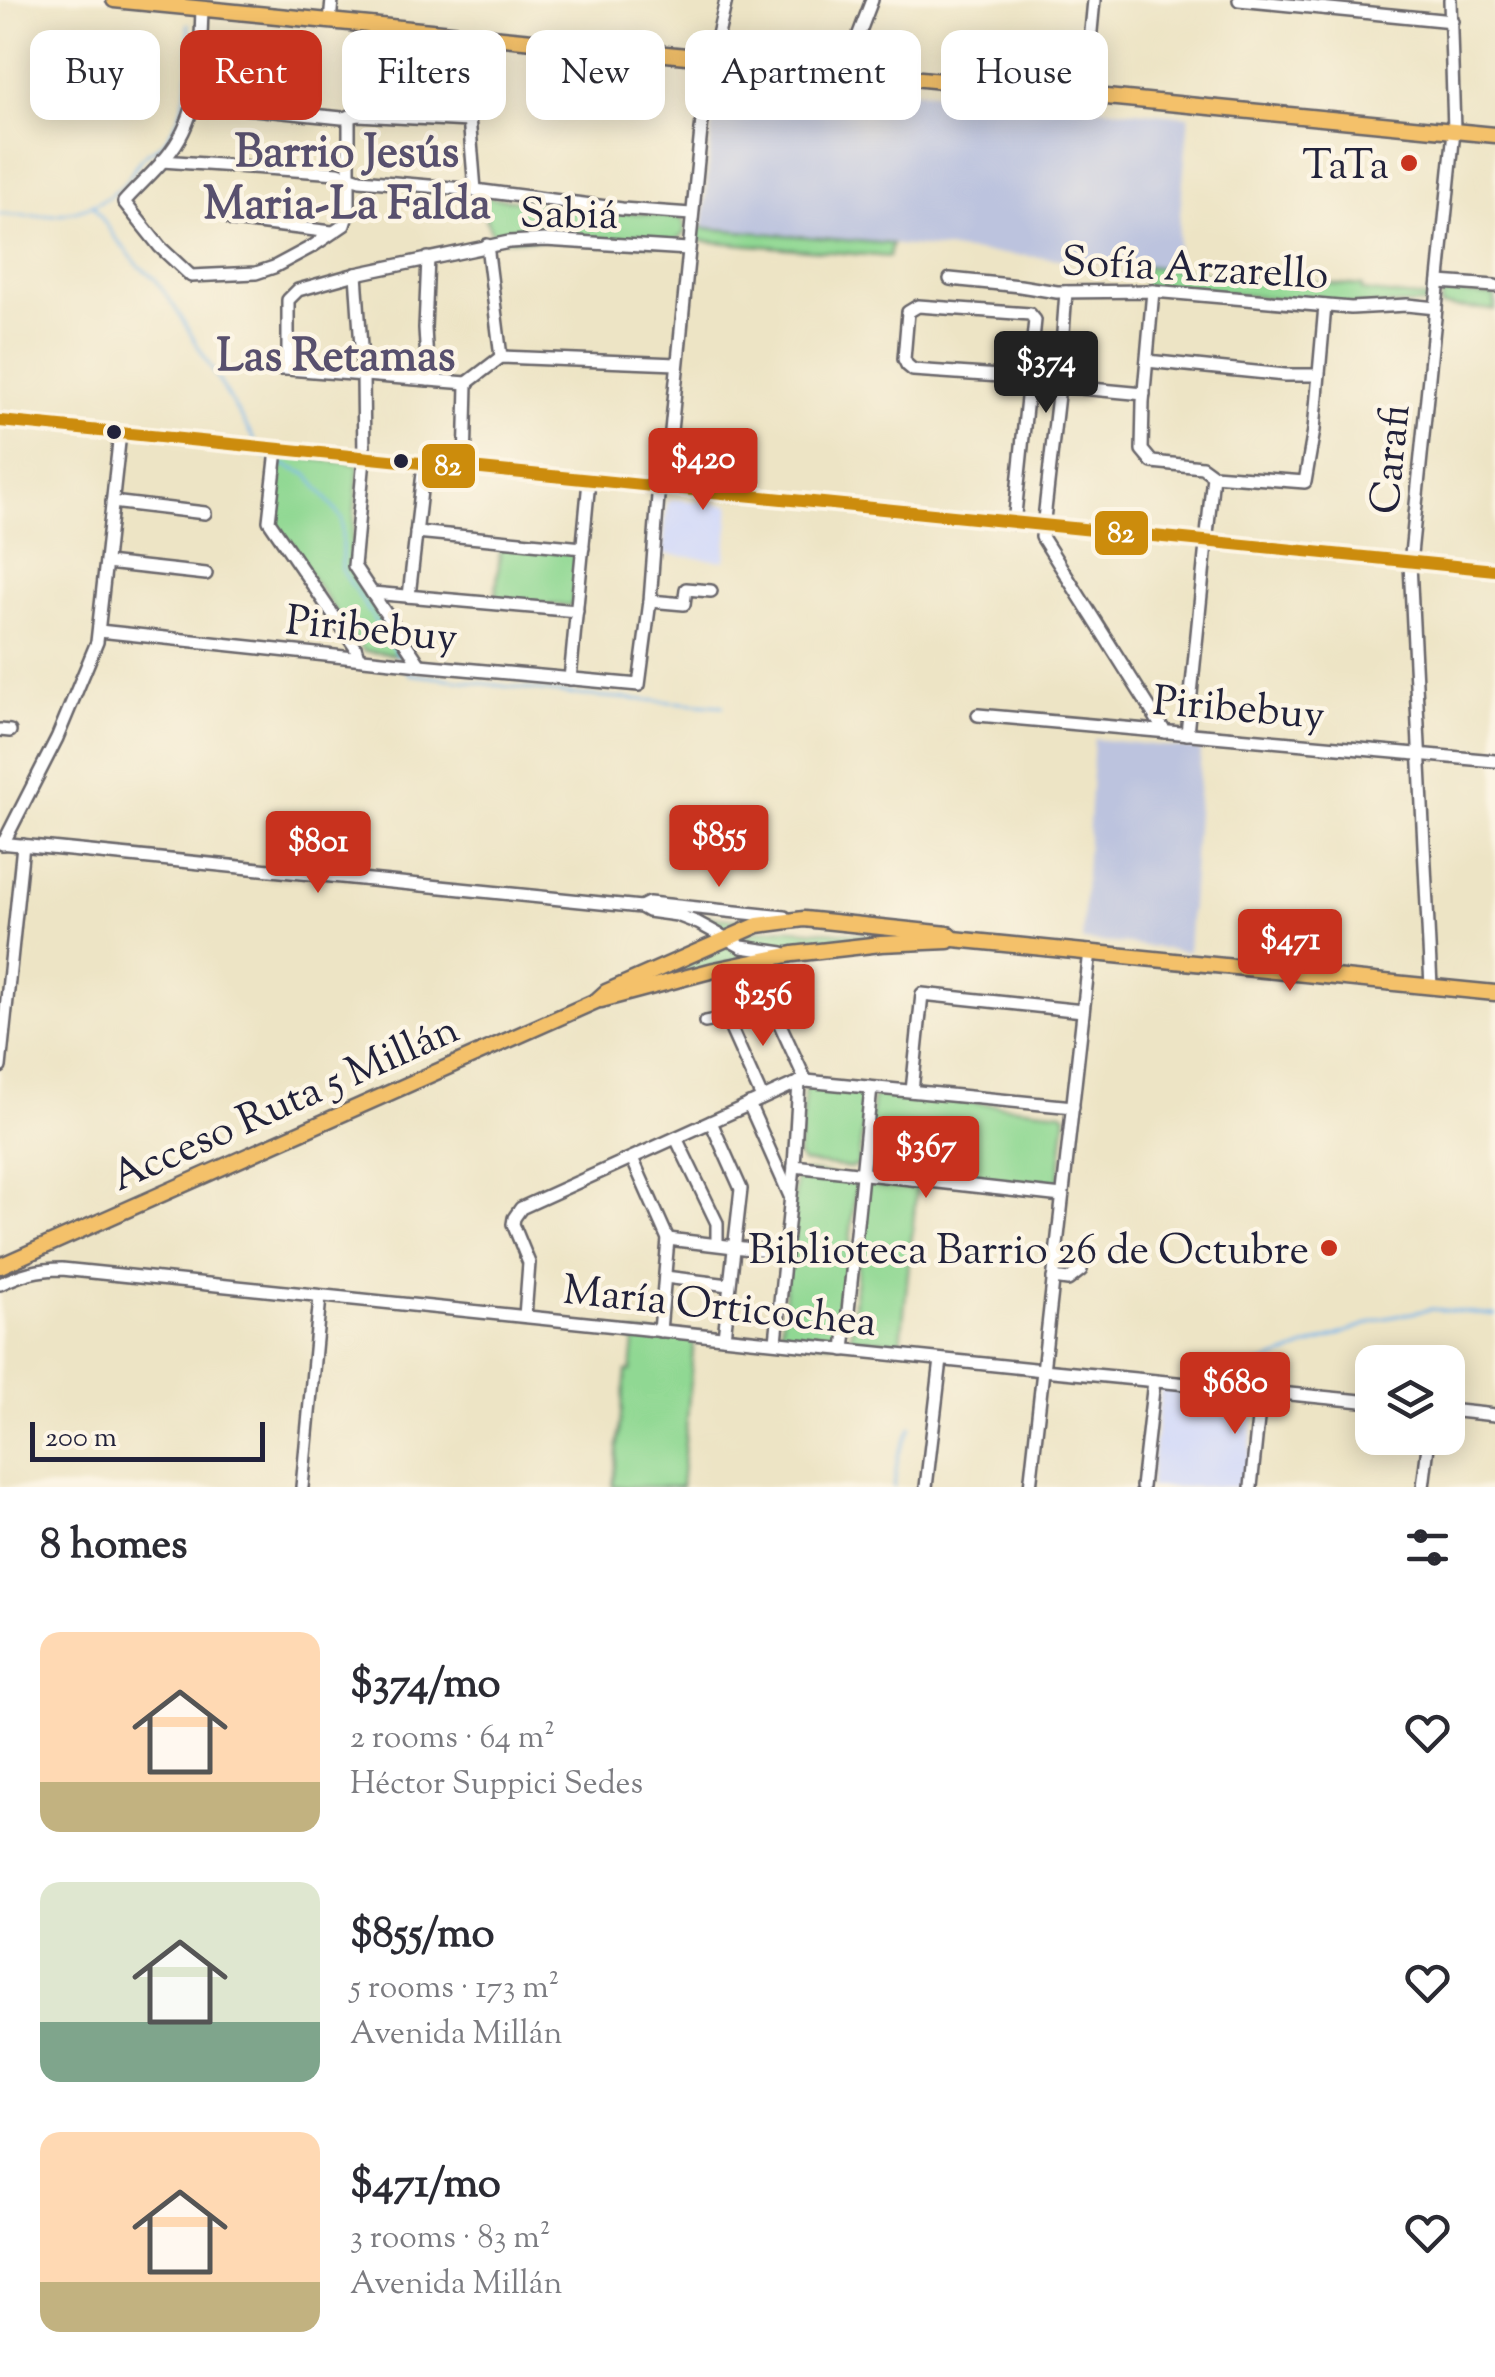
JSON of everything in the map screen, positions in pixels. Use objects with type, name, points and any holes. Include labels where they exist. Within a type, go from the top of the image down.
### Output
[{"type":"main road","points":[[124,0],[202,9],[225,6],[330,22],[426,30]]},
{"type":"main road","points":[[506,38],[685,57]]},
{"type":"main road","points":[[1108,96],[1495,136]]},
{"type":"main road","name":"Acceso Ruta 5 Millán","points":[[0,1266],[758,925],[804,920],[948,934],[954,939],[793,954],[596,1001]]},
{"type":"main road","points":[[954,939],[1495,992]]},
{"type":"street","points":[[330,22],[332,0]]},
{"type":"street","points":[[718,30],[726,0]]},
{"type":"street","points":[[860,30],[872,0]]},
{"type":"street","points":[[1091,30],[1094,0]]},
{"type":"street","points":[[1239,0],[1452,21]]},
{"type":"street","name":"Carafi","points":[[1431,986],[1410,564],[1454,132],[1450,0]]},
{"type":"street","points":[[201,30],[202,9]]},
{"type":"street","points":[[187,120],[162,161],[124,202],[160,247],[191,276],[256,274],[313,246],[344,225],[348,218],[349,120]]},
{"type":"street","points":[[450,120],[469,121],[475,190]]},
{"type":"street","points":[[701,120],[666,482],[658,496],[650,602],[684,604],[686,590],[710,591]]},
{"type":"street","points":[[162,161],[338,172],[349,178],[691,214]]},
{"type":"street","points":[[232,220],[332,232]]},
{"type":"street","name":"Sabiá","points":[[288,370],[288,300],[298,290],[487,245],[545,240],[688,249]]},
{"type":"street","points":[[487,245],[501,356]]},
{"type":"street","points":[[428,258],[428,380]]},
{"type":"street","points":[[356,274],[364,458],[354,566],[420,665]]},
{"type":"street","name":"Sofía Arzarello","points":[[950,279],[1066,292],[1153,291],[1351,308],[1436,308]]},
{"type":"street","points":[[1439,282],[1495,286]]},
{"type":"street","points":[[1153,291],[1140,444],[1152,462],[1202,467],[1213,475],[1305,482],[1314,430],[1325,306]]},
{"type":"street","points":[[1066,292],[1042,537],[1165,732]]},
{"type":"street","points":[[1014,524],[1035,320],[1030,314],[918,306],[908,312],[904,359],[914,370],[1029,378]]},
{"type":"street","points":[[252,369],[467,382],[501,356],[677,364]]},
{"type":"street","points":[[1147,361],[1317,376]]},
{"type":"street","points":[[465,468],[467,382]]},
{"type":"street","points":[[1059,386],[1144,394]]},
{"type":"street","points":[[0,421],[1495,570]]},
{"type":"street","points":[[120,433],[97,642],[57,738],[2,844],[804,920]]},
{"type":"street","points":[[278,450],[269,521],[358,658]]},
{"type":"street","points":[[410,596],[424,464]]},
{"type":"street","points":[[1187,734],[1213,475]]},
{"type":"street","points":[[570,679],[589,481]]},
{"type":"street","points":[[112,502],[205,512]]},
{"type":"street","points":[[416,532],[583,548]]},
{"type":"street","points":[[106,562],[206,574]]},
{"type":"street","points":[[372,592],[576,611]]},
{"type":"street","name":"Piribebuy","points":[[99,631],[639,685],[650,602]]},
{"type":"street","name":"Piribebuy","points":[[978,715],[1495,761]]},
{"type":"street","points":[[0,1068],[22,846]]},
{"type":"street","points":[[641,906],[698,922],[742,948],[793,954]]},
{"type":"street","points":[[1030,1487],[1090,952]]},
{"type":"street","points":[[912,1091],[922,994],[1083,1011]]},
{"type":"street","points":[[705,1022],[803,1004]]},
{"type":"street","points":[[773,1009],[803,1082],[776,1341]]},
{"type":"street","points":[[726,1018],[762,1098]]},
{"type":"street","points":[[525,1316],[529,1264],[514,1224],[517,1212],[803,1082],[1072,1107]]},
{"type":"street","points":[[844,1350],[871,1088]]},
{"type":"street","points":[[749,1104],[790,1197]]},
{"type":"street","points":[[711,1122],[741,1189],[724,1337]]},
{"type":"street","points":[[676,1138],[718,1228],[717,1244]]},
{"type":"street","points":[[632,1158],[668,1238],[660,1331]]},
{"type":"street","points":[[794,1166],[1062,1196]]},
{"type":"street","points":[[668,1238],[784,1253]]},
{"type":"street","points":[[1053,1278],[1068,1280],[1080,1270],[1070,1258],[1056,1256]]},
{"type":"street","name":"María Orticochea","points":[[0,1284],[41,1269],[62,1270],[1355,1400]]},
{"type":"street","points":[[665,1277],[729,1285]]},
{"type":"street","points":[[302,1487],[320,1297]]},
{"type":"street","points":[[926,1487],[942,1360]]},
{"type":"street","points":[[1142,1487],[1154,1380]]},
{"type":"street","points":[[1251,1487],[1261,1390]]},
{"type":"street","points":[[1465,1412],[1495,1415]]},
{"type":"street","points":[[1423,1487],[1427,1455]]},
{"type":"shaded area","points":[[921,91],[941,93],[941,120],[1108,120],[1108,108],[1189,116],[1175,269],[703,228],[713,120],[921,120]]},
{"type":"shaded area","points":[[673,499],[730,505],[725,561],[663,554],[667,503]]},
{"type":"shaded area","points":[[1094,739],[1201,750],[1188,952],[1082,941]]},
{"type":"shaded area","points":[[1161,1385],[1256,1395],[1246,1487],[1150,1487]]},
{"type":"green space","points":[[485,197],[682,218],[684,234],[671,244],[497,239],[486,219]]},
{"type":"green space","points":[[694,227],[892,244],[889,257],[692,240]]},
{"type":"green space","points":[[1146,266],[1362,286],[1362,291],[1431,299],[1431,304],[1357,306],[1143,286]]},
{"type":"green space","points":[[1443,292],[1495,296],[1495,310],[1440,306]]},
{"type":"green space","points":[[283,456],[359,464],[350,562],[406,656],[363,651],[274,523],[279,459]]},
{"type":"green space","points":[[501,544],[577,553],[572,606],[495,601]]},
{"type":"green space","points":[[688,914],[747,920],[748,925],[725,936]]},
{"type":"green space","points":[[780,928],[905,937],[775,949],[733,940]]},
{"type":"green space","points":[[725,944],[763,956],[614,993]]},
{"type":"green space","points":[[812,1085],[859,1090],[866,1097],[858,1165],[850,1168],[802,1162],[798,1156],[805,1091]]},
{"type":"green space","points":[[882,1093],[1063,1112],[1066,1115],[1058,1189],[870,1170],[867,1167],[873,1099]]},
{"type":"green space","points":[[805,1171],[850,1177],[856,1183],[841,1331],[833,1343],[787,1339],[781,1331],[796,1179]]},
{"type":"green space","points":[[873,1179],[917,1185],[901,1342],[851,1336],[866,1185]]},
{"type":"green space","points":[[635,1333],[694,1339],[681,1487],[613,1487],[626,1371],[631,1371]]},
{"type":"waterway","points":[[0,214],[67,213],[98,202],[125,183],[140,160],[162,144],[178,118],[189,71],[188,24]]},
{"type":"waterway","points":[[92,204],[174,306],[255,441]]},
{"type":"waterway","points":[[264,455],[270,459]]},
{"type":"waterway","points":[[282,464],[308,475],[342,519],[342,570],[398,656]]},
{"type":"waterway","points":[[406,669],[409,674],[567,694],[723,706]]},
{"type":"waterway","points":[[1228,1376],[1381,1319],[1432,1309],[1495,1315]]},
{"type":"waterway","points":[[894,1487],[898,1455],[911,1427]]},
{"type":"transit line","name":"82","points":[[0,421],[1495,570]]},
{"type":"place","name":"TaTa","points":[[1409,163]]},
{"type":"place","name":"Biblioteca Barrio 26 de Octubre","points":[[1329,1248]]},
{"type":"district","name":"Barrio Jesús Maria-La Falda","points":[[347,176]]},
{"type":"district","name":"Las Retamas","points":[[336,354]]}]
